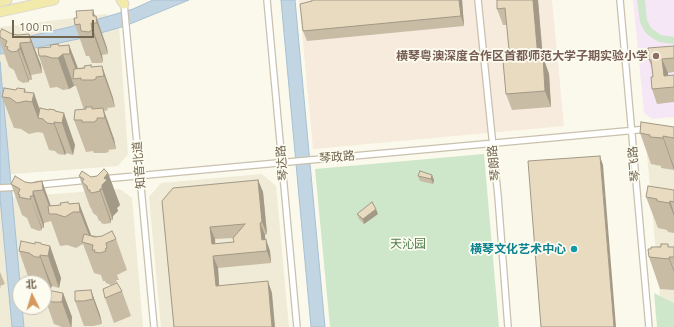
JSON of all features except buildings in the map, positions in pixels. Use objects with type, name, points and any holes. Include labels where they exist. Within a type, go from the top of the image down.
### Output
[{"type":"main road","points":[[0,2],[7,0]]},
{"type":"main road","points":[[0,12],[54,0]]},
{"type":"street","name":"琴达路","points":[[267,0],[297,327]]},
{"type":"street","name":"琴朗路","points":[[478,0],[508,327]]},
{"type":"street","name":"琴飞路","points":[[620,0],[649,327]]},
{"type":"street","name":"知音北道","points":[[123,1],[127,30],[154,327]]},
{"type":"street","name":"琴政路","points":[[31,185],[653,128]]},
{"type":"street","points":[[0,188],[23,186]]},
{"type":"shaded area","points":[[299,0],[552,0],[564,126],[313,149]]},
{"type":"shaded area","name":"横琴粤澳深度合作区首都师范大学子期实验小学","points":[[633,0],[674,0],[674,117],[652,119],[644,113]]},
{"type":"shaded area","points":[[106,14],[119,25],[128,154],[118,166],[0,175],[0,27]]},
{"type":"shaded area","points":[[674,135],[674,303],[660,296],[647,154]]},
{"type":"shaded area","points":[[262,174],[276,186],[289,327],[161,327],[149,197],[161,183]]},
{"type":"shaded area","points":[[120,189],[132,198],[143,327],[0,327],[0,198]]},
{"type":"green space","points":[[637,0],[645,0],[647,20],[651,28],[661,35],[674,37],[674,44],[659,42],[645,32],[640,22]]},
{"type":"green space","name":"天沁园","points":[[484,154],[499,327],[330,327],[315,169]]},
{"type":"green space","points":[[654,293],[674,303],[674,327],[657,327]]},
{"type":"water","points":[[153,0],[189,0],[125,26],[83,38],[0,54],[0,43],[78,25],[133,9]]},
{"type":"water","points":[[281,0],[295,0],[325,327],[311,327]]},
{"type":"water","points":[[0,62],[19,275],[12,275],[12,315],[23,315],[24,327],[12,327],[0,198]]},
{"type":"place","name":"横琴粤澳深度合作区首都师范大学子期实验小学","points":[[656,56]]},
{"type":"place","name":"横琴文化艺术中心","points":[[574,249]]}]
